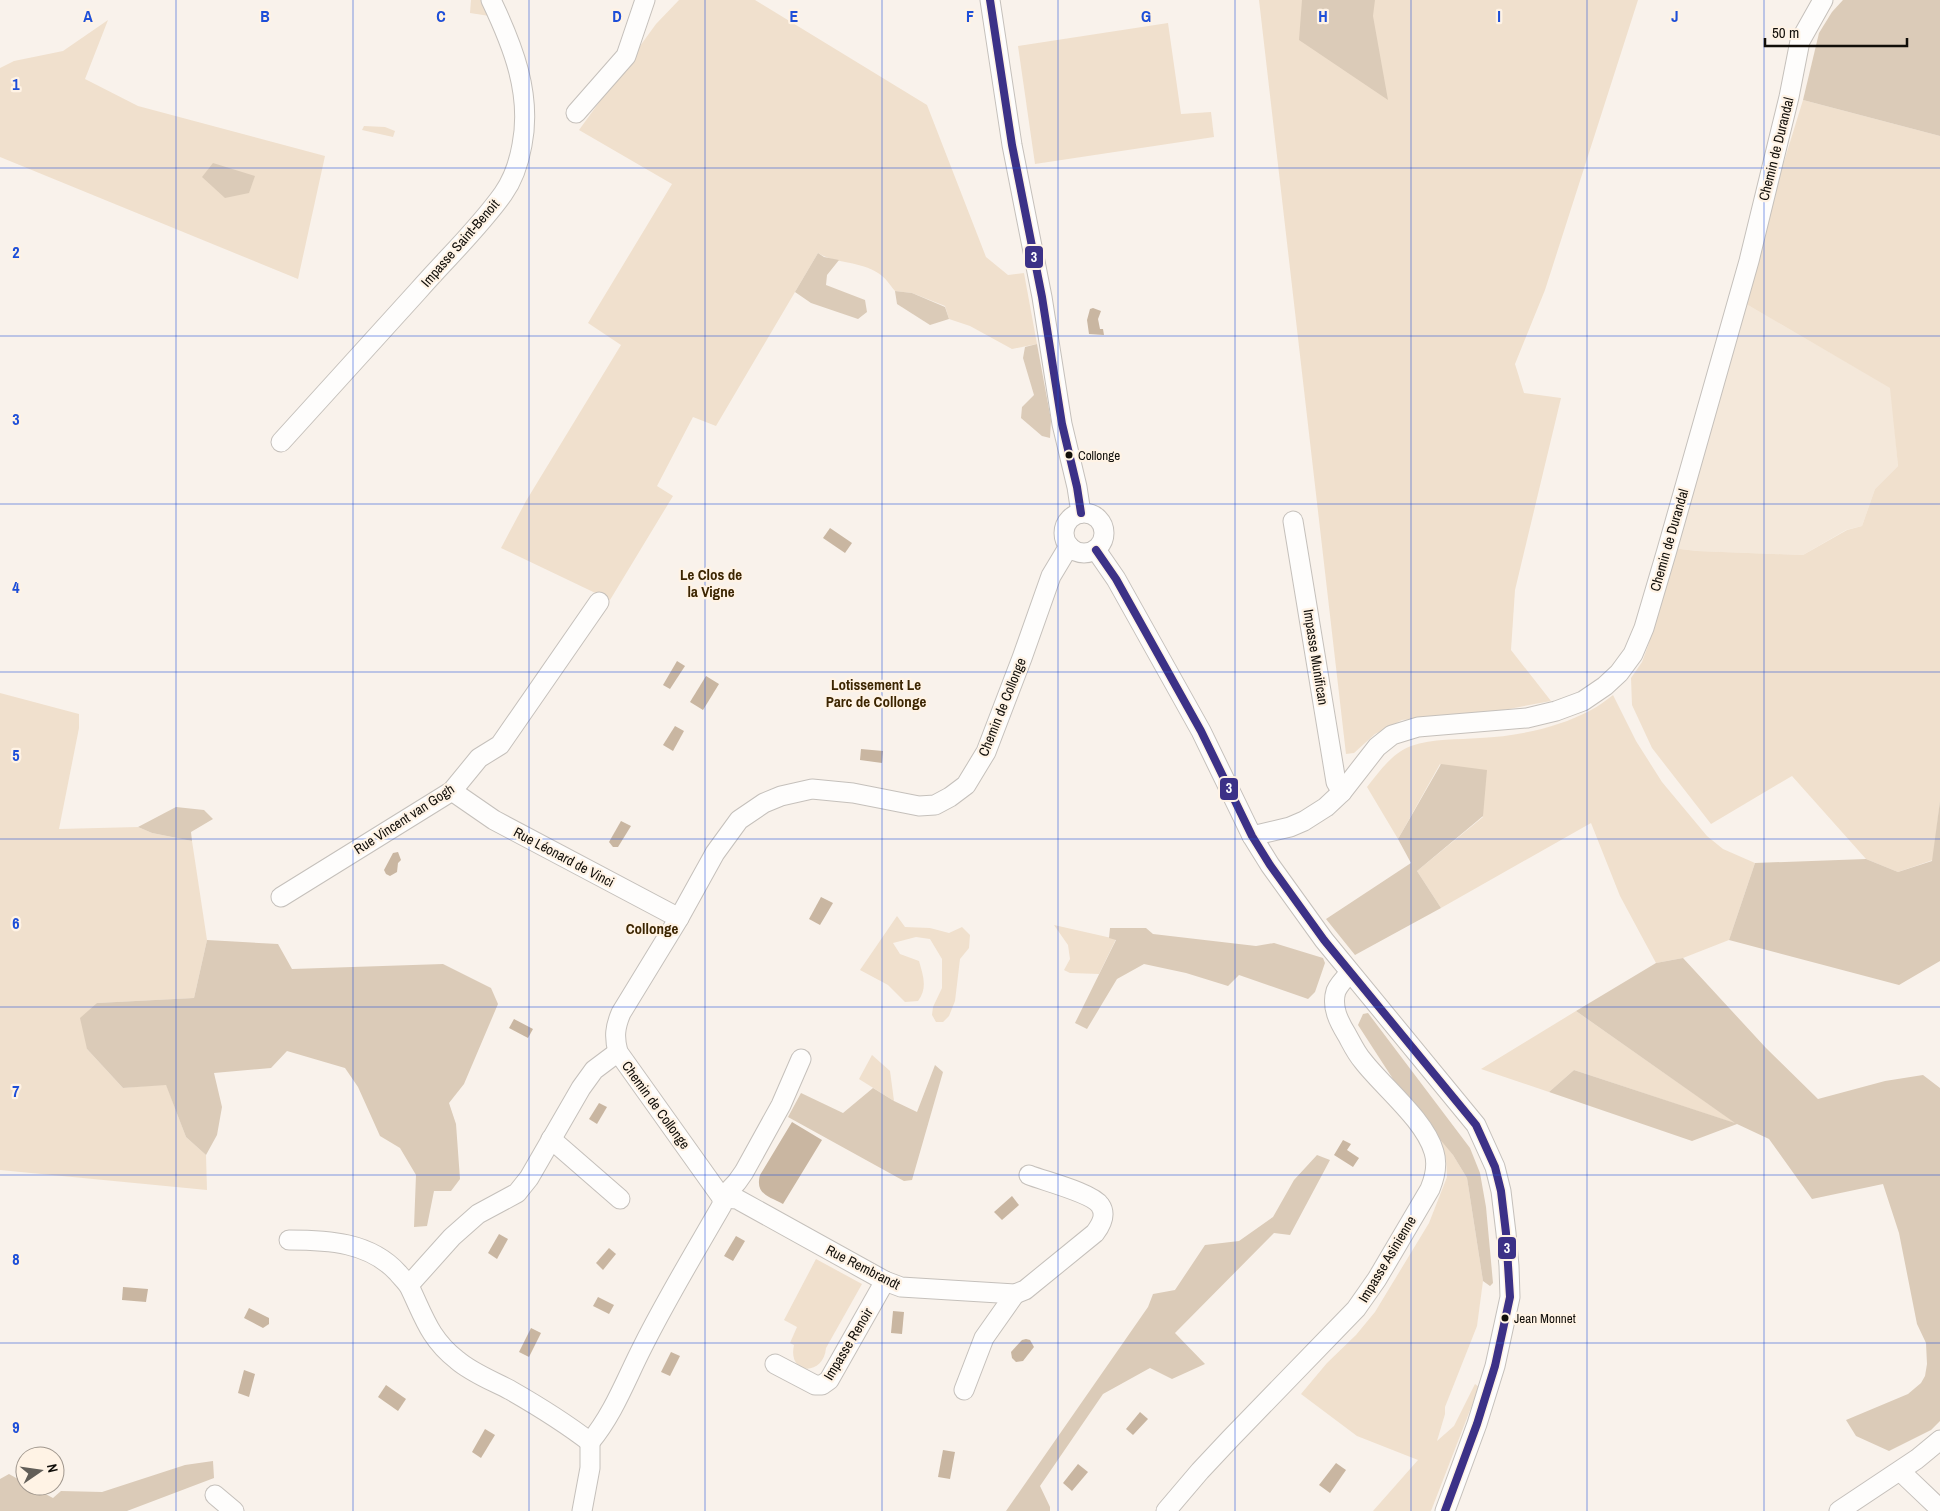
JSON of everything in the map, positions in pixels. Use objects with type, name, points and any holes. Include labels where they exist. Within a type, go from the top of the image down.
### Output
[{"type":"street","name":"Impasse Saint-Benoit","points":[[280,442],[467,237],[504,193],[516,170],[522,145],[525,119],[524,96],[520,74],[507,34],[491,0]]},
{"type":"street","points":[[576,112],[626,56],[645,0]]},
{"type":"street","points":[[990,0],[1012,145],[1042,297],[1062,424],[1077,487],[1081,513]]},
{"type":"street","name":"Chemin de Durandal","points":[[1252,836],[1290,827],[1304,821],[1326,807],[1342,792],[1377,748],[1392,735],[1418,727],[1527,718],[1556,711],[1583,701],[1605,686],[1619,673],[1633,654],[1644,628],[1748,261],[1789,97],[1800,41],[1823,0]]},
{"type":"street","points":[[1081,513],[1092,514],[1101,521],[1104,531],[1103,541],[1096,550],[1086,553],[1077,552],[1069,546],[1064,536],[1066,526],[1072,517],[1081,513]]},
{"type":"street","name":"Impasse Munifican","points":[[1293,521],[1336,782],[1342,792]]},
{"type":"street","name":"Chemin de Collonge","points":[[722,1198],[618,1052],[614,1034],[621,1013],[679,918],[715,853],[739,820],[764,803],[781,796],[812,790],[853,793],[919,806],[935,805],[966,786],[986,752],[1051,576],[1069,546]]},
{"type":"street","points":[[1096,550],[1116,579],[1202,731],[1252,836],[1296,903],[1350,973],[1476,1125],[1495,1167],[1501,1191],[1510,1266],[1510,1297],[1495,1366],[1477,1424],[1445,1511]]},
{"type":"street","name":"Rue Vincent van Gogh","points":[[281,897],[452,791],[479,758],[500,745],[599,602]]},
{"type":"street","name":"Rue Léonard de Vinci","points":[[452,791],[494,820],[679,918]]},
{"type":"street","name":"Impasse Asinienne","points":[[1166,1511],[1230,1439],[1356,1309],[1377,1279],[1430,1189],[1435,1177],[1434,1152],[1429,1140],[1419,1125],[1362,1060],[1338,1020],[1335,1009],[1335,993],[1340,982],[1350,973]]},
{"type":"street","points":[[409,1285],[458,1231],[478,1214],[517,1193],[529,1178],[581,1088],[594,1070],[618,1052]]},
{"type":"street","points":[[582,1511],[590,1468],[590,1442],[616,1405],[665,1304],[722,1205],[722,1198],[744,1172],[780,1105],[801,1060]]},
{"type":"street","points":[[551,1139],[620,1199]]},
{"type":"street","points":[[964,1390],[984,1338],[1015,1294],[1025,1290],[1095,1233],[1102,1224],[1103,1214],[1100,1205],[1090,1196],[1029,1175]]},
{"type":"street","name":"Rue Rembrandt","points":[[722,1198],[737,1199],[885,1281],[911,1289],[1015,1294]]},
{"type":"street","points":[[289,1240],[316,1240],[351,1245],[377,1255],[391,1265],[409,1285],[428,1328],[445,1350],[458,1362],[539,1406],[590,1442]]},
{"type":"street","name":"Impasse Renoir","points":[[774,1364],[815,1385],[822,1385],[830,1380],[885,1281]]},
{"type":"street","points":[[1839,1511],[1900,1471],[1940,1440]]},
{"type":"street","points":[[1900,1471],[1940,1509]]},
{"type":"street","points":[[215,1495],[234,1511]]},
{"type":"shaded area","points":[[471,0],[486,0],[496,17],[470,13]]},
{"type":"shaded area","points":[[679,0],[755,0],[927,105],[986,257],[1008,275],[1024,273],[1037,344],[1012,349],[970,326],[949,319],[945,306],[912,293],[895,291],[883,277],[871,269],[825,257],[818,253],[716,426],[693,417],[657,486],[673,496],[610,600],[501,548],[526,501],[621,345],[588,323],[672,184],[579,130],[656,24]]},
{"type":"shaded area","points":[[1259,0],[1638,0],[1545,290],[1515,364],[1524,393],[1561,398],[1515,590],[1511,650],[1551,701],[1498,711],[1402,720],[1375,734],[1354,753],[1346,754]]},
{"type":"shaded area","points":[[1302,0],[1375,0],[1373,16],[1388,100],[1299,40]]},
{"type":"shaded area","points":[[1843,0],[1940,0],[1940,136],[1803,100],[1819,33],[1832,12]]},
{"type":"shaded area","points":[[108,20],[85,79],[138,106],[325,156],[298,279],[0,157],[0,68],[14,61],[63,51]]},
{"type":"shaded area","points":[[1168,23],[1181,114],[1211,112],[1214,137],[1035,164],[1018,46]]},
{"type":"shaded area","points":[[1803,100],[1940,136],[1940,801],[1933,860],[1898,872],[1866,859],[1792,776],[1711,824],[1652,748],[1632,705],[1631,678],[1642,662],[1649,643],[1672,548],[1697,551],[1803,555],[1847,530],[1862,526],[1875,489],[1898,466],[1890,388],[1741,301]]},
{"type":"shaded area","points":[[364,126],[385,127],[395,131],[393,137],[362,130]]},
{"type":"shaded area","points":[[213,163],[255,176],[249,193],[225,198],[202,177]]},
{"type":"shaded area","points":[[818,253],[824,257],[839,260],[827,275],[826,285],[865,300],[867,312],[858,319],[811,303],[795,292]]},
{"type":"shaded area","points":[[895,291],[912,293],[945,307],[949,319],[930,325],[897,304]]},
{"type":"shaded area","points":[[1741,301],[1891,388],[1898,466],[1875,489],[1862,526],[1846,530],[1803,555],[1697,551],[1672,548]]},
{"type":"shaded area","points":[[1093,308],[1101,311],[1098,319],[1100,329],[1103,329],[1104,335],[1089,334],[1087,320],[1090,309]]},
{"type":"shaded area","points":[[1037,344],[1051,420],[1050,438],[1042,436],[1021,418],[1022,407],[1034,395],[1023,358],[1025,347]]},
{"type":"shaded area","points":[[830,528],[852,543],[845,553],[823,538]]},
{"type":"shaded area","points":[[677,661],[685,666],[670,689],[663,685]]},
{"type":"shaded area","points":[[706,676],[719,684],[703,710],[690,702]]},
{"type":"shaded area","points":[[0,693],[79,714],[79,728],[59,829],[138,827],[152,833],[192,841],[207,940],[194,998],[97,1003],[87,1049],[123,1088],[166,1084],[186,1137],[206,1155],[207,1190],[0,1170]]},
{"type":"shaded area","points":[[1613,695],[1636,741],[1662,782],[1707,836],[1723,849],[1755,863],[1729,940],[1683,958],[1656,963],[1620,896],[1591,823],[1441,908],[1417,871],[1483,817],[1440,764],[1398,839],[1367,787],[1376,775],[1398,753],[1419,743],[1437,740],[1494,737],[1537,730],[1565,722],[1597,707]]},
{"type":"shaded area","points":[[675,726],[684,731],[673,751],[663,745]]},
{"type":"shaded area","points":[[861,749],[883,751],[882,763],[860,760]]},
{"type":"shaded area","points":[[1441,764],[1487,770],[1483,816],[1417,871],[1441,908],[1355,955],[1326,919],[1411,863],[1398,839]]},
{"type":"shaded area","points":[[1940,801],[1940,961],[1899,985],[1729,940],[1755,863],[1866,859],[1898,872],[1932,861]]},
{"type":"shaded area","points":[[176,807],[204,810],[213,819],[191,832],[192,841],[152,833],[138,827]]},
{"type":"shaded area","points":[[621,821],[631,826],[618,847],[613,847],[609,842]]},
{"type":"shaded area","points":[[398,852],[401,860],[398,863],[397,872],[390,876],[384,870],[393,853]]},
{"type":"shaded area","points":[[821,897],[833,903],[820,925],[809,919]]},
{"type":"shaded area","points":[[897,916],[905,927],[930,928],[949,933],[962,927],[970,935],[969,948],[960,959],[955,1001],[949,1016],[943,1022],[936,1022],[932,1015],[933,1007],[942,988],[942,959],[930,939],[916,937],[893,943],[900,954],[919,961],[924,986],[918,1001],[905,1002],[888,985],[860,970]]},
{"type":"shaded area","points":[[1054,925],[1116,939],[1099,974],[1070,973],[1064,970],[1070,959],[1068,945]]},
{"type":"shaded area","points":[[1110,928],[1146,928],[1153,934],[1256,946],[1274,943],[1323,958],[1325,963],[1315,992],[1308,999],[1239,975],[1228,986],[1186,973],[1144,964],[1117,979],[1087,1029],[1075,1023],[1116,940],[1109,938]]},
{"type":"shaded area","points":[[207,940],[278,944],[292,969],[443,964],[491,988],[498,1004],[464,1084],[449,1103],[456,1124],[460,1179],[451,1191],[434,1191],[427,1226],[414,1227],[416,1175],[400,1148],[380,1136],[358,1087],[345,1068],[287,1051],[271,1068],[214,1073],[222,1107],[217,1135],[206,1155],[186,1137],[166,1085],[123,1088],[87,1049],[80,1018],[97,1003],[194,998]]},
{"type":"shaded area","points":[[1683,958],[1766,1048],[1818,1099],[1885,1081],[1923,1075],[1940,1088],[1940,1421],[1931,1430],[1889,1451],[1856,1436],[1846,1420],[1908,1394],[1921,1383],[1925,1376],[1927,1364],[1926,1343],[1917,1324],[1899,1233],[1883,1184],[1812,1199],[1769,1139],[1737,1124],[1692,1141],[1549,1092],[1574,1070],[1735,1123],[1576,1011],[1656,963]]},
{"type":"shaded area","points":[[1576,1011],[1737,1124],[1574,1070],[1549,1092],[1481,1069]]},
{"type":"shaded area","points":[[1368,1013],[1470,1148],[1480,1173],[1486,1207],[1493,1283],[1490,1286],[1483,1281],[1467,1178],[1453,1155],[1404,1096],[1358,1025],[1363,1014]]},
{"type":"shaded area","points":[[514,1019],[533,1029],[528,1038],[509,1028]]},
{"type":"shaded area","points":[[872,1055],[890,1071],[894,1101],[859,1079]]},
{"type":"shaded area","points":[[935,1065],[943,1072],[912,1180],[904,1181],[788,1117],[801,1093],[843,1113],[873,1088],[917,1112]]},
{"type":"shaded area","points":[[599,1103],[607,1107],[597,1124],[589,1119]]},
{"type":"shaded area","points":[[792,1122],[822,1140],[783,1204],[764,1194],[759,1186],[759,1181],[760,1175]]},
{"type":"shaded area","points":[[1439,1137],[1467,1178],[1483,1281],[1477,1326],[1445,1407],[1445,1414],[1437,1441],[1454,1426],[1475,1384],[1479,1387],[1431,1511],[1373,1511],[1418,1460],[1357,1436],[1301,1394],[1375,1312],[1429,1223],[1447,1177],[1446,1159]]},
{"type":"shaded area","points":[[1343,1140],[1351,1144],[1347,1150],[1359,1158],[1353,1167],[1334,1155]]},
{"type":"shaded area","points":[[1317,1155],[1330,1160],[1290,1235],[1274,1233],[1175,1333],[1205,1364],[1172,1379],[1150,1368],[1103,1394],[1040,1486],[1050,1511],[1006,1511],[1148,1307],[1153,1294],[1175,1290],[1205,1245],[1239,1241],[1273,1217],[1294,1180]]},
{"type":"shaded area","points":[[1012,1196],[1019,1205],[1002,1220],[994,1212]]},
{"type":"shaded area","points":[[499,1234],[508,1239],[497,1259],[488,1253]]},
{"type":"shaded area","points":[[736,1236],[745,1241],[733,1261],[724,1256]]},
{"type":"shaded area","points":[[609,1248],[616,1254],[603,1270],[596,1263]]},
{"type":"shaded area","points":[[816,1259],[862,1284],[826,1348],[824,1357],[819,1364],[807,1369],[801,1367],[796,1362],[793,1355],[794,1345],[790,1343],[797,1327],[784,1320]]},
{"type":"shaded area","points":[[123,1287],[148,1289],[146,1302],[122,1300]]},
{"type":"shaded area","points":[[598,1297],[614,1305],[609,1314],[593,1306]]},
{"type":"shaded area","points":[[249,1308],[269,1318],[269,1324],[263,1328],[244,1318]]},
{"type":"shaded area","points":[[893,1311],[904,1312],[902,1334],[891,1333]]},
{"type":"shaded area","points":[[531,1328],[541,1333],[529,1357],[519,1352]]},
{"type":"shaded area","points":[[1022,1340],[1030,1340],[1034,1347],[1023,1361],[1016,1362],[1012,1358],[1011,1352]]},
{"type":"shaded area","points":[[671,1352],[680,1356],[670,1376],[661,1372]]},
{"type":"shaded area","points":[[244,1370],[255,1374],[249,1397],[238,1393]]},
{"type":"shaded area","points":[[386,1385],[406,1399],[398,1411],[378,1397]]},
{"type":"shaded area","points":[[1140,1412],[1148,1419],[1133,1435],[1126,1429]]},
{"type":"shaded area","points":[[485,1429],[495,1435],[481,1458],[472,1452]]},
{"type":"shaded area","points":[[943,1450],[955,1452],[950,1479],[938,1477]]},
{"type":"shaded area","points":[[213,1461],[214,1478],[127,1511],[0,1511],[0,1479],[9,1474],[15,1477],[15,1496],[49,1496],[53,1498],[55,1496],[65,1496],[65,1491],[102,1492],[185,1465]]},
{"type":"shaded area","points":[[1336,1463],[1346,1470],[1330,1493],[1319,1485]]},
{"type":"shaded area","points":[[1078,1464],[1088,1472],[1072,1491],[1063,1483]]},
{"type":"transit line","name":"3","points":[[990,0],[1012,145],[1042,297],[1062,424],[1077,487],[1081,513]]},
{"type":"transit line","name":"3","points":[[1096,550],[1116,579],[1201,731],[1252,836],[1270,865],[1324,940],[1476,1125],[1495,1167],[1501,1191],[1506,1233],[1510,1297],[1495,1366],[1477,1424],[1445,1511]]},
{"type":"place","name":"Collonge","points":[[1069,455]]},
{"type":"place","name":"Jean Monnet","points":[[1505,1318]]},
{"type":"district","name":"Le Clos de la Vigne","points":[[711,584]]},
{"type":"district","name":"Lotissement Le Parc de Collonge","points":[[876,694]]},
{"type":"district","name":"Collonge","points":[[652,929]]}]
